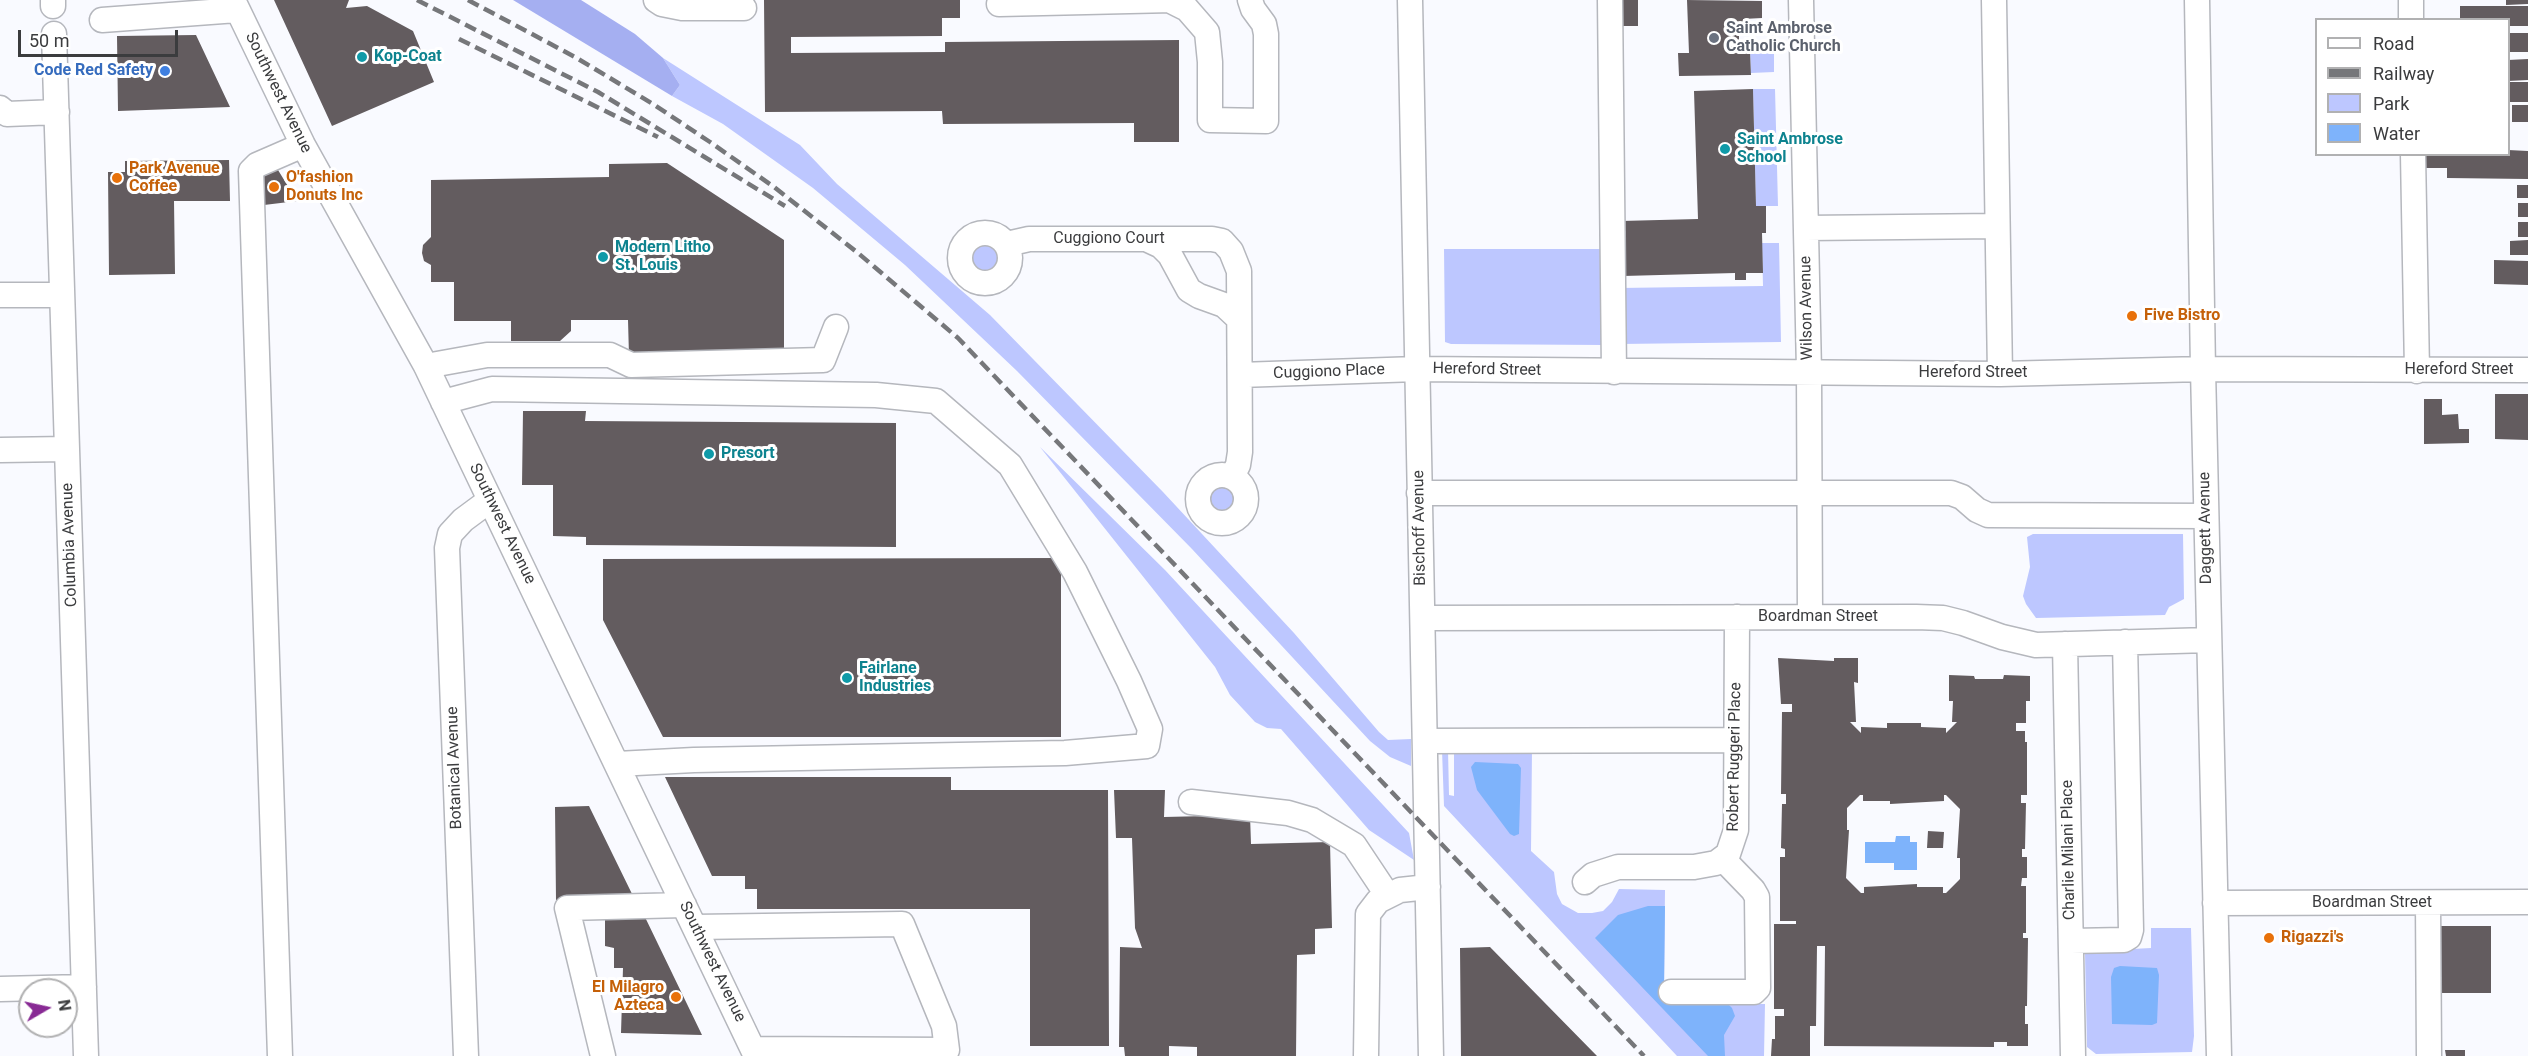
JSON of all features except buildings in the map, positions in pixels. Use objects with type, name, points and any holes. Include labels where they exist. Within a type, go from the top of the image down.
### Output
[{"type":"street","points":[[656,0],[662,4],[682,8],[744,8]]},
{"type":"street","points":[[999,4],[1173,1],[1187,9],[1207,32],[1210,62],[1210,120],[1266,121],[1266,34],[1264,24],[1252,9],[1250,0]]},
{"type":"street","name":"Bischoff Avenue","points":[[1410,0],[1431,1056]]},
{"type":"street","points":[[1610,0],[1614,372]]},
{"type":"street","name":"Wilson Avenue","points":[[1800,0],[1809,371],[1810,617]]},
{"type":"street","points":[[1994,0],[2000,374]]},
{"type":"street","name":"Daggett Avenue","points":[[2197,0],[2219,1056]]},
{"type":"street","points":[[2411,0],[2411,18]]},
{"type":"street","points":[[102,20],[235,5]]},
{"type":"street","name":"Southwest Avenue","points":[[235,5],[303,145],[426,366],[755,1053]]},
{"type":"street","name":"Columbia Avenue","points":[[54,34],[86,1056]]},
{"type":"street","points":[[2,115],[57,112]]},
{"type":"street","points":[[280,1056],[251,171],[257,165],[303,145]]},
{"type":"street","points":[[2413,156],[2417,371]]},
{"type":"street","points":[[1806,228],[1997,226]]},
{"type":"street","name":"Cuggiono Court","points":[[1007,244],[1029,239],[1212,239],[1221,241],[1231,251],[1236,261],[1239,319]]},
{"type":"street","points":[[1146,239],[1161,246],[1170,255],[1189,290],[1198,296],[1224,305],[1232,310],[1239,319],[1240,452],[1238,465],[1232,477]]},
{"type":"street","points":[[0,295],[62,295]]},
{"type":"street","points":[[426,366],[487,355],[609,354],[631,365],[823,360],[836,327]]},
{"type":"street","name":"Hereford Street","points":[[1417,369],[2000,374],[2203,369],[2528,370]]},
{"type":"street","name":"Cuggiono Place","points":[[1240,375],[1417,369]]},
{"type":"street","points":[[443,402],[492,389],[876,395],[936,401],[1010,465],[1074,572],[1129,681],[1150,729],[1147,746],[1065,753],[694,760],[617,764]]},
{"type":"street","points":[[0,450],[67,450]]},
{"type":"street","points":[[1419,493],[1951,493],[1962,497],[1977,510],[1988,515],[2206,516]]},
{"type":"street","name":"Botanical Avenue","points":[[466,1056],[447,548],[450,534],[463,520],[490,500]]},
{"type":"street","name":"Robert Ruggeri Place","points":[[1723,859],[1733,844],[1736,831],[1737,617]]},
{"type":"street","name":"Boardman Street","points":[[1423,618],[1943,618],[1963,622],[2019,642],[2065,644],[2209,640]]},
{"type":"street","points":[[2071,941],[2124,940],[2129,937],[2131,930],[2125,642]]},
{"type":"street","name":"Charlie Milani Place","points":[[2065,644],[2073,1056]]},
{"type":"street","points":[[1425,741],[1737,740]]},
{"type":"street","points":[[1191,802],[1288,813],[1312,820],[1354,844],[1388,896]]},
{"type":"street","points":[[1585,882],[1593,875],[1618,867],[1694,867],[1723,859],[1753,890],[1757,897],[1758,988],[1754,992],[1671,992]]},
{"type":"street","points":[[1366,1056],[1368,914],[1378,901],[1400,890],[1428,887]]},
{"type":"street","name":"Boardman Street","points":[[2215,903],[2528,902]]},
{"type":"street","points":[[2427,903],[2429,1056]]},
{"type":"street","points":[[603,1056],[567,908],[684,905]]},
{"type":"street","points":[[695,927],[902,924],[944,1026],[947,1050],[926,1053],[755,1053]]},
{"type":"street","points":[[0,989],[84,987]]},
{"type":"green space","points":[[1753,49],[1774,50],[1774,72],[1751,73],[1750,51]]},
{"type":"green space","points":[[663,58],[800,145],[837,184],[990,315],[1163,492],[1294,633],[1379,732],[1388,740],[1411,739],[1411,766],[1390,757],[1370,741],[1192,549],[1017,371],[905,265],[813,188],[723,124],[672,96],[680,85]]},
{"type":"green space","points":[[1753,89],[1775,89],[1778,206],[1756,206]]},
{"type":"green space","points":[[1762,243],[1779,243],[1781,342],[1620,344],[1619,288],[1763,286]]},
{"type":"green space","points":[[984,244],[994,248],[998,258],[994,268],[984,272],[974,268],[970,258],[974,248]]},
{"type":"green space","points":[[1444,249],[1603,249],[1604,345],[1451,344],[1445,342]]},
{"type":"green space","points":[[1040,447],[1165,570],[1409,833],[1414,860],[1369,830],[1281,729],[1267,728],[1255,722],[1230,695],[1215,667]]},
{"type":"green space","points":[[1222,485],[1232,489],[1236,499],[1232,509],[1222,513],[1212,509],[1208,499],[1212,489]]},
{"type":"green space","points":[[2033,534],[2183,534],[2184,599],[2169,607],[2165,615],[2036,618],[2023,596],[2030,567],[2027,537]]},
{"type":"green space","points":[[1532,749],[1531,851],[1554,872],[1557,894],[1562,904],[1578,913],[1592,913],[1603,911],[1612,902],[1619,889],[1665,890],[1664,990],[1674,1004],[1765,1004],[1764,1056],[1677,1056],[1444,806],[1442,750],[1448,750],[1449,795],[1454,796],[1454,750]]},
{"type":"green space","points":[[2151,928],[2191,928],[2194,1036],[2192,1052],[2096,1054],[2087,1047],[2085,954],[2094,951],[2151,948]]},
{"type":"shaded area","points":[[513,0],[581,0],[635,34],[663,58],[680,85],[672,96]]},
{"type":"water","points":[[1475,762],[1518,764],[1521,768],[1519,834],[1514,836],[1510,834],[1477,790],[1471,767]]},
{"type":"water","points":[[1896,836],[1910,836],[1910,842],[1917,842],[1917,870],[1894,870],[1894,863],[1865,863],[1865,842],[1895,842]]},
{"type":"water","points":[[1648,906],[1665,906],[1664,990],[1728,1004],[1732,1008],[1735,1016],[1724,1035],[1725,1056],[1708,1056],[1595,938],[1618,915]]},
{"type":"water","points":[[2120,966],[2157,968],[2159,975],[2157,1023],[2152,1025],[2112,1024],[2111,977],[2114,968]]},
{"type":"railway","points":[[417,0],[598,92],[785,206]]},
{"type":"railway","points":[[468,0],[575,57],[710,142],[774,187],[858,253],[958,338],[1644,1056]]},
{"type":"railway","points":[[459,39],[658,137]]},
{"type":"place","name":"Saint Ambrose Catholic Church","points":[[1714,38]]},
{"type":"place","name":"Kop-Coat","points":[[362,57]]},
{"type":"place","name":"Code Red Safety","points":[[165,71]]},
{"type":"place","name":"Saint Ambrose School","points":[[1725,149]]},
{"type":"place","name":"Park Avenue Coffee","points":[[117,178]]},
{"type":"place","name":"O'fashion Donuts Inc","points":[[274,187]]},
{"type":"place","name":"Modern Litho St. Louis","points":[[603,257]]},
{"type":"place","name":"Five Bistro","points":[[2132,316]]},
{"type":"place","name":"Presort","points":[[709,454]]},
{"type":"place","name":"Fairlane Industries","points":[[847,678]]},
{"type":"place","name":"Rigazzi's","points":[[2269,938]]},
{"type":"place","name":"El Milagro Azteca","points":[[676,997]]}]
